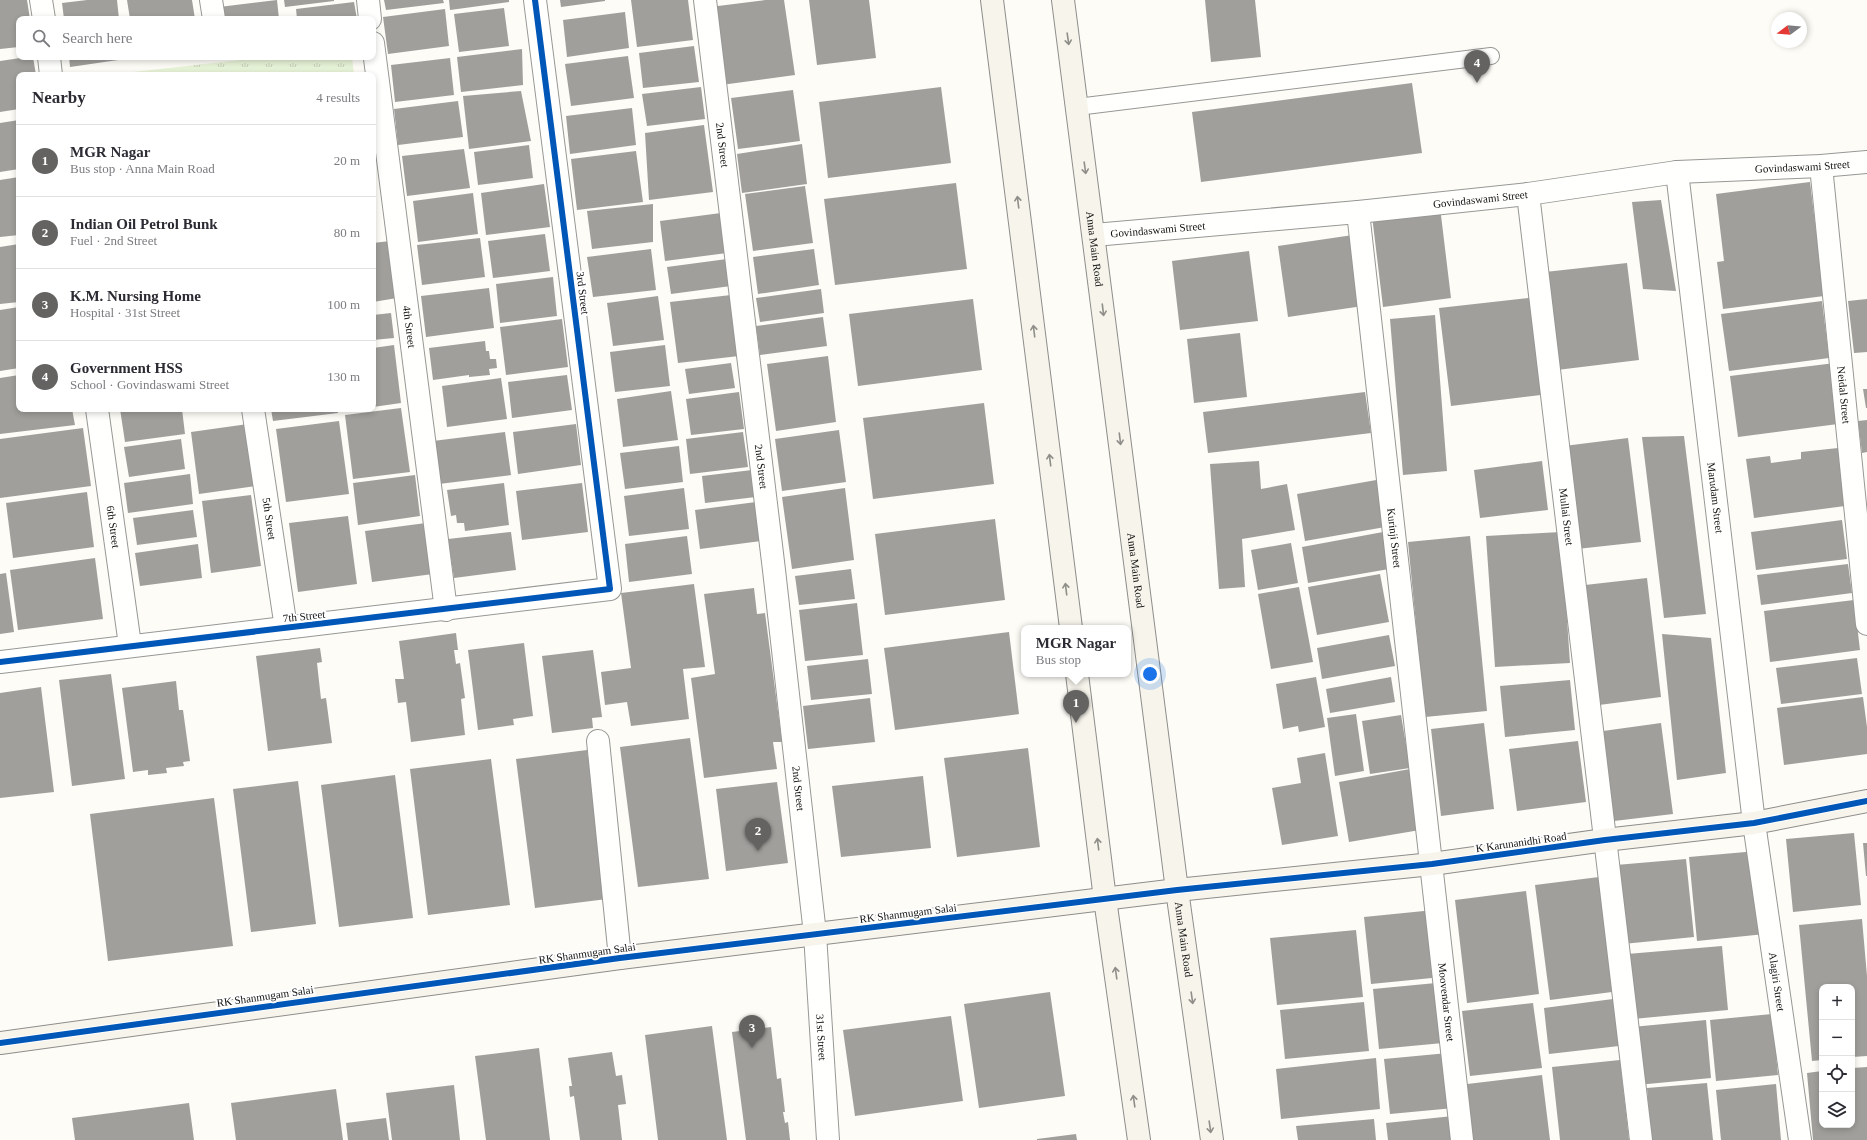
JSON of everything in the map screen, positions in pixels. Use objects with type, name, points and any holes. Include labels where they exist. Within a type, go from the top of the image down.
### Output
[{"type":"main road","points":[[992,0],[1071,625]]},
{"type":"main road","name":"Anna Main Road","points":[[1063,0],[1176,890],[1212,1140]]},
{"type":"main road","points":[[1077,677],[1105,899],[1139,1140]]},
{"type":"main road","name":"K Karunanidhi Road","points":[[1176,890],[1432,864],[1605,840],[1754,823],[1867,801]]},
{"type":"main road","name":"RK Shanmugam Salai","points":[[0,1042],[620,958],[1176,890]]},
{"type":"street","points":[[41,0],[44,16]]},
{"type":"street","points":[[211,0],[214,16]]},
{"type":"street","points":[[368,0],[370,16]]},
{"type":"street","name":"3rd Street","points":[[535,0],[610,589]]},
{"type":"street","name":"2nd Street","points":[[705,0],[773,562],[815,934]]},
{"type":"street","points":[[49,60],[51,72]]},
{"type":"street","name":"4th Street","points":[[375,60],[446,610]]},
{"type":"street","name":"Govindaswami Street","points":[[1094,235],[1358,212],[1528,194],[1677,172],[1821,166],[1867,162]]},
{"type":"street","name":"Neidal Street","points":[[1821,166],[1867,624]]},
{"type":"street","name":"Marudam Street","points":[[1677,172],[1754,823]]},
{"type":"street","name":"Mullai Street","points":[[1528,194],[1641,1140]]},
{"type":"street","name":"Kurinji Street","points":[[1358,212],[1432,864]]},
{"type":"street","name":"6th Street","points":[[97,412],[130,645]]},
{"type":"street","name":"5th Street","points":[[254,412],[286,628]]},
{"type":"street","name":"7th Street","points":[[0,662],[130,645],[446,610],[610,589]]},
{"type":"street","points":[[598,741],[620,958]]},
{"type":"street","name":"Alagiri Street","points":[[1754,823],[1800,1140]]},
{"type":"street","name":"Moovendar Street","points":[[1432,864],[1462,1140]]},
{"type":"street","name":"31st Street","points":[[815,934],[828,1140]]},
{"type":"lane","points":[[1077,107],[1491,56]]},
{"type":"green space","points":[[239,60],[352,60],[354,72],[133,72]]},
{"type":"building","points":[[0,0],[27,0],[30,16],[16,16],[16,47],[0,49]]},
{"type":"building","points":[[87,0],[117,0],[119,16],[64,16],[62,3]]},
{"type":"building","points":[[127,0],[192,0],[195,16],[130,16]]},
{"type":"building","points":[[277,0],[279,16],[220,16],[219,7]]},
{"type":"building","points":[[284,0],[334,0],[334,1],[285,7]]},
{"type":"building","points":[[384,0],[443,0],[444,3],[386,10]]},
{"type":"building","points":[[449,0],[509,0],[509,2],[450,10]]},
{"type":"building","points":[[560,0],[605,0],[605,1],[561,7]]},
{"type":"building","points":[[631,0],[688,0],[693,40],[637,47]]},
{"type":"building","points":[[765,0],[784,0],[795,75],[721,85],[710,7]]},
{"type":"building","points":[[809,0],[869,0],[876,58],[817,65]]},
{"type":"building","points":[[1205,0],[1255,0],[1261,57],[1211,62]]},
{"type":"building","points":[[354,2],[356,16],[297,16],[296,9]]},
{"type":"building","points":[[504,8],[509,46],[459,52],[454,14]]},
{"type":"building","points":[[445,9],[449,46],[388,54],[383,17]]},
{"type":"building","points":[[625,12],[629,48],[567,57],[563,20]]},
{"type":"building","points":[[694,46],[699,82],[643,88],[639,53]]},
{"type":"building","points":[[522,49],[523,85],[461,92],[457,57]]},
{"type":"building","points":[[628,56],[634,98],[571,106],[565,64]]},
{"type":"building","points":[[450,58],[454,95],[395,102],[391,65]]},
{"type":"building","points":[[16,59],[16,60],[34,60],[36,72],[16,72],[16,109],[0,112],[0,61]]},
{"type":"building","points":[[69,60],[118,60],[70,67]]},
{"type":"building","points":[[1412,83],[1422,153],[1201,182],[1192,112]]},
{"type":"building","points":[[701,87],[705,119],[647,126],[642,94]]},
{"type":"building","points":[[941,87],[951,163],[828,178],[819,102]]},
{"type":"building","points":[[793,90],[800,141],[738,149],[731,98]]},
{"type":"building","points":[[521,91],[531,141],[469,149],[463,96]]},
{"type":"building","points":[[458,101],[463,137],[398,145],[394,109]]},
{"type":"building","points":[[632,108],[636,145],[570,154],[566,116]]},
{"type":"building","points":[[16,120],[16,169],[0,172],[0,123]]},
{"type":"building","points":[[704,125],[713,192],[649,200],[645,133]]},
{"type":"building","points":[[802,144],[807,184],[742,193],[737,154]]},
{"type":"building","points":[[529,145],[533,178],[478,185],[474,152]]},
{"type":"building","points":[[464,149],[470,188],[407,196],[402,156]]},
{"type":"building","points":[[636,151],[643,202],[577,210],[571,159]]},
{"type":"building","points":[[16,177],[16,235],[0,237],[0,180]]},
{"type":"building","points":[[1810,182],[1824,296],[1723,309],[1717,262],[1724,261],[1716,194]]},
{"type":"building","points":[[956,183],[967,269],[835,285],[824,199]]},
{"type":"building","points":[[544,184],[550,227],[486,235],[481,193]]},
{"type":"building","points":[[805,186],[813,243],[753,251],[745,194]]},
{"type":"building","points":[[473,193],[478,234],[418,242],[413,201]]},
{"type":"building","points":[[1661,200],[1676,291],[1643,289],[1632,202]]},
{"type":"building","points":[[653,204],[653,242],[592,249],[587,211]]},
{"type":"building","points":[[1440,207],[1451,298],[1383,307],[1372,216]]},
{"type":"building","points":[[721,213],[727,253],[665,261],[660,221]]},
{"type":"building","points":[[545,234],[550,271],[493,278],[488,241]]},
{"type":"building","points":[[1353,235],[1363,306],[1288,317],[1278,246]]},
{"type":"building","points":[[480,238],[485,277],[422,285],[417,245]]},
{"type":"building","points":[[390,241],[397,298],[376,302],[376,243]]},
{"type":"building","points":[[16,244],[16,302],[0,304],[0,247]]},
{"type":"building","points":[[651,249],[656,290],[593,297],[587,257]]},
{"type":"building","points":[[814,249],[819,285],[758,294],[753,257]]},
{"type":"building","points":[[1249,251],[1258,321],[1180,330],[1172,261]]},
{"type":"building","points":[[727,259],[731,286],[671,294],[667,267]]},
{"type":"building","points":[[1627,263],[1639,360],[1557,370],[1545,272]]},
{"type":"building","points":[[553,277],[557,316],[500,323],[496,284]]},
{"type":"building","points":[[489,288],[494,328],[426,337],[421,296]]},
{"type":"building","points":[[821,289],[824,313],[760,322],[756,298]]},
{"type":"building","points":[[731,295],[739,356],[678,363],[670,302]]},
{"type":"building","points":[[658,296],[664,340],[613,346],[607,303]]},
{"type":"building","points":[[1537,297],[1549,394],[1451,406],[1439,308]]},
{"type":"building","points":[[973,299],[982,370],[858,386],[849,314]]},
{"type":"building","points":[[1867,299],[1867,352],[1854,353],[1848,301]]},
{"type":"building","points":[[1822,301],[1829,358],[1729,371],[1721,314]]},
{"type":"building","points":[[16,307],[16,368],[0,371],[0,310]]},
{"type":"building","points":[[391,313],[394,338],[376,340],[376,315]]},
{"type":"building","points":[[1435,315],[1447,471],[1403,475],[1390,319]]},
{"type":"building","points":[[823,317],[827,346],[760,355],[756,326]]},
{"type":"building","points":[[562,319],[568,367],[506,375],[500,327]]},
{"type":"building","points":[[1240,333],[1247,397],[1194,403],[1187,339]]},
{"type":"building","points":[[485,341],[486,351],[489,351],[490,359],[496,359],[497,368],[489,369],[490,375],[469,377],[469,375],[433,380],[429,348]]},
{"type":"building","points":[[394,345],[401,403],[376,407],[376,348]]},
{"type":"building","points":[[665,345],[670,386],[615,392],[610,352]]},
{"type":"building","points":[[828,356],[836,422],[776,431],[767,364]]},
{"type":"building","points":[[731,363],[735,388],[689,394],[685,369]]},
{"type":"building","points":[[1835,363],[1838,424],[1738,437],[1730,376]]},
{"type":"building","points":[[16,375],[16,412],[73,412],[75,425],[0,434],[0,378]]},
{"type":"building","points":[[567,375],[572,410],[512,418],[508,382]]},
{"type":"building","points":[[501,378],[507,419],[447,427],[442,386]]},
{"type":"building","points":[[1863,389],[1867,389],[1867,408],[1866,408]]},
{"type":"building","points":[[671,391],[678,440],[623,447],[617,399]]},
{"type":"building","points":[[739,392],[744,429],[691,435],[686,399]]},
{"type":"building","points":[[1365,392],[1371,433],[1208,453],[1203,412]]},
{"type":"building","points":[[984,403],[994,484],[873,499],[863,418]]},
{"type":"building","points":[[401,408],[410,472],[353,479],[345,415]]},
{"type":"building","points":[[120,412],[182,412],[185,434],[125,442]]},
{"type":"building","points":[[272,412],[338,413],[273,421]]},
{"type":"building","points":[[1867,420],[1867,452],[1862,453],[1858,421]]},
{"type":"building","points":[[339,421],[349,494],[286,502],[276,429]]},
{"type":"building","points":[[248,424],[256,486],[199,494],[191,432]]},
{"type":"building","points":[[576,424],[581,465],[518,474],[513,432]]},
{"type":"building","points":[[83,428],[91,486],[0,498],[0,439]]},
{"type":"building","points":[[839,430],[846,482],[782,491],[775,439]]},
{"type":"building","points":[[505,432],[511,475],[439,484],[433,441]]},
{"type":"building","points":[[743,432],[748,467],[690,474],[686,439]]},
{"type":"building","points":[[1684,436],[1706,614],[1664,618],[1642,437]]},
{"type":"building","points":[[1628,438],[1641,542],[1577,549],[1564,446]]},
{"type":"building","points":[[181,439],[185,469],[129,477],[124,447]]},
{"type":"building","points":[[679,446],[683,482],[625,489],[620,453]]},
{"type":"building","points":[[1838,448],[1845,506],[1754,518],[1746,459],[1770,456],[1771,463],[1801,459],[1801,452]]},
{"type":"building","points":[[1259,461],[1261,489],[1287,484],[1295,530],[1242,539],[1245,587],[1219,589],[1210,464]]},
{"type":"building","points":[[1542,461],[1548,510],[1480,518],[1474,470]]},
{"type":"building","points":[[752,470],[756,497],[705,503],[702,476]]},
{"type":"building","points":[[190,474],[193,504],[128,513],[124,483]]},
{"type":"building","points":[[415,475],[420,516],[358,525],[353,483]]},
{"type":"building","points":[[1382,479],[1391,526],[1305,541],[1297,494]]},
{"type":"building","points":[[504,483],[509,525],[465,531],[464,523],[457,523],[456,515],[451,516],[447,490]]},
{"type":"building","points":[[582,483],[588,532],[522,540],[516,491]]},
{"type":"building","points":[[684,488],[689,529],[629,536],[624,496]]},
{"type":"building","points":[[845,488],[854,560],[792,569],[782,497]]},
{"type":"building","points":[[87,492],[94,547],[13,558],[6,503]]},
{"type":"building","points":[[251,495],[261,566],[211,573],[202,501]]},
{"type":"building","points":[[756,502],[761,541],[700,549],[695,510]]},
{"type":"building","points":[[193,510],[197,537],[137,545],[133,518]]},
{"type":"building","points":[[348,516],[357,584],[298,592],[289,523]]},
{"type":"building","points":[[995,519],[1005,600],[885,615],[875,534]]},
{"type":"building","points":[[1842,520],[1847,559],[1756,570],[1751,532]]},
{"type":"building","points":[[426,523],[433,574],[372,582],[365,531]]},
{"type":"building","points":[[511,532],[516,570],[454,578],[448,539]]},
{"type":"building","points":[[1383,532],[1389,569],[1308,583],[1302,547]]},
{"type":"building","points":[[1561,532],[1570,663],[1495,667],[1486,536]]},
{"type":"building","points":[[687,536],[692,574],[629,582],[625,544]]},
{"type":"building","points":[[1470,536],[1487,711],[1425,717],[1408,542]]},
{"type":"building","points":[[1291,543],[1298,583],[1258,590],[1251,550]]},
{"type":"building","points":[[198,544],[202,578],[140,586],[135,553]]},
{"type":"building","points":[[95,558],[103,619],[18,630],[10,570]]},
{"type":"building","points":[[1848,564],[1852,593],[1761,605],[1757,575]]},
{"type":"building","points":[[851,569],[855,599],[799,605],[795,576]]},
{"type":"building","points":[[6,573],[14,632],[0,634],[0,574]]},
{"type":"building","points":[[1380,574],[1389,622],[1317,635],[1308,587]]},
{"type":"building","points":[[1647,578],[1661,697],[1599,705],[1585,585]]},
{"type":"building","points":[[694,584],[705,667],[683,669],[689,719],[631,726],[627,702],[605,705],[601,672],[631,668],[621,593]]},
{"type":"building","points":[[1299,587],[1313,662],[1271,669],[1258,594]]},
{"type":"building","points":[[754,588],[757,614],[765,613],[782,742],[773,742],[777,769],[704,778],[691,678],[715,674],[704,594]]},
{"type":"building","points":[[1854,600],[1860,650],[1770,662],[1764,611]]},
{"type":"building","points":[[857,603],[863,655],[805,661],[799,610]]},
{"type":"building","points":[[1009,632],[1019,714],[895,730],[884,648]]},
{"type":"building","points":[[456,633],[458,650],[454,650],[456,664],[460,663],[465,698],[461,699],[465,735],[411,742],[406,702],[398,703],[395,679],[404,679],[399,641]]},
{"type":"building","points":[[1662,634],[1711,638],[1726,773],[1677,780]]},
{"type":"building","points":[[1389,635],[1395,666],[1322,679],[1317,648]]},
{"type":"building","points":[[524,643],[533,716],[513,719],[514,725],[478,730],[468,650]]},
{"type":"building","points":[[320,648],[322,662],[317,663],[321,699],[326,698],[332,743],[268,751],[256,656]]},
{"type":"building","points":[[593,650],[602,717],[592,718],[593,728],[552,733],[542,656]]},
{"type":"building","points":[[1857,658],[1862,694],[1781,704],[1776,668]]},
{"type":"building","points":[[868,659],[872,694],[811,700],[807,666]]},
{"type":"building","points":[[111,674],[125,779],[72,786],[59,680]]},
{"type":"building","points":[[1316,677],[1325,727],[1299,732],[1298,726],[1283,729],[1276,684]]},
{"type":"building","points":[[1391,677],[1395,702],[1330,713],[1326,689]]},
{"type":"building","points":[[1570,680],[1575,730],[1505,737],[1500,686]]},
{"type":"building","points":[[176,681],[179,710],[183,710],[190,761],[183,762],[184,766],[166,768],[167,773],[148,775],[148,770],[133,772],[122,688]]},
{"type":"building","points":[[41,687],[54,792],[0,798],[0,693]]},
{"type":"building","points":[[1863,697],[1867,727],[1867,754],[1784,765],[1777,708]]},
{"type":"building","points":[[870,698],[875,742],[808,749],[803,706]]},
{"type":"building","points":[[1356,714],[1364,771],[1335,776],[1327,718]]},
{"type":"building","points":[[1401,715],[1410,768],[1370,774],[1362,721]]},
{"type":"building","points":[[1484,723],[1494,809],[1441,816],[1431,729]]},
{"type":"building","points":[[1661,723],[1673,814],[1614,821],[1603,731]]},
{"type":"building","points":[[690,738],[709,879],[638,887],[620,747]]},
{"type":"building","points":[[1578,741],[1586,802],[1517,811],[1509,749]]},
{"type":"building","points":[[1028,748],[1040,847],[957,857],[944,758]]},
{"type":"building","points":[[587,750],[607,899],[535,908],[516,759]]},
{"type":"building","points":[[1325,753],[1338,836],[1282,845],[1272,788],[1301,783],[1297,758]]},
{"type":"building","points":[[491,759],[510,905],[428,915],[410,769]]},
{"type":"building","points":[[1410,769],[1420,830],[1349,842],[1339,782]]},
{"type":"building","points":[[395,775],[413,918],[339,927],[321,785]]},
{"type":"building","points":[[923,776],[931,848],[841,857],[832,786]]},
{"type":"building","points":[[298,781],[316,924],[251,932],[233,789]]},
{"type":"building","points":[[777,782],[788,863],[726,871],[716,789]]},
{"type":"building","points":[[214,798],[233,946],[108,961],[90,814]]},
{"type":"building","points":[[1854,833],[1861,905],[1793,912],[1786,839]]},
{"type":"building","points":[[1863,843],[1867,843],[1867,876],[1866,876]]},
{"type":"building","points":[[1757,851],[1765,934],[1697,941],[1689,857]]},
{"type":"building","points":[[1686,859],[1694,937],[1623,944],[1616,865]]},
{"type":"building","points":[[1599,877],[1612,992],[1550,1000],[1535,885]]},
{"type":"building","points":[[1526,891],[1539,994],[1467,1003],[1455,900]]},
{"type":"building","points":[[1434,910],[1442,977],[1371,984],[1364,917]]},
{"type":"building","points":[[1862,919],[1867,976],[1867,1056],[1855,1057],[1855,984],[1819,984],[1819,1060],[1812,1061],[1799,925]]},
{"type":"building","points":[[1356,930],[1363,997],[1277,1005],[1270,938]]},
{"type":"building","points":[[1722,946],[1728,1010],[1633,1019],[1627,954]]},
{"type":"building","points":[[1436,983],[1443,1043],[1379,1049],[1373,989]]},
{"type":"building","points":[[1050,992],[1065,1096],[979,1108],[964,1004]]},
{"type":"building","points":[[1613,999],[1619,1046],[1549,1054],[1544,1008]]},
{"type":"building","points":[[1364,1002],[1369,1051],[1285,1059],[1280,1010]]},
{"type":"building","points":[[1533,1003],[1542,1068],[1470,1076],[1462,1011]]},
{"type":"building","points":[[1772,1014],[1778,1075],[1716,1081],[1710,1020]]},
{"type":"building","points":[[951,1016],[963,1101],[855,1116],[843,1030]]},
{"type":"building","points":[[1706,1020],[1711,1078],[1637,1085],[1632,1027]]},
{"type":"building","points":[[712,1026],[727,1140],[658,1140],[645,1035]]},
{"type":"building","points":[[771,1027],[777,1079],[781,1078],[785,1112],[783,1112],[785,1123],[788,1122],[790,1140],[746,1140],[732,1032]]},
{"type":"building","points":[[539,1048],[550,1140],[486,1140],[475,1056]]},
{"type":"building","points":[[612,1052],[616,1076],[622,1075],[626,1104],[618,1105],[622,1140],[580,1140],[574,1096],[570,1097],[569,1086],[572,1086],[568,1058]]},
{"type":"building","points":[[1448,1053],[1454,1108],[1390,1114],[1384,1059]]},
{"type":"building","points":[[1376,1058],[1380,1109],[1281,1119],[1276,1069]]},
{"type":"building","points":[[1620,1060],[1629,1140],[1560,1140],[1552,1067]]},
{"type":"building","points":[[1867,1067],[1867,1140],[1813,1140],[1807,1073],[1819,1071],[1819,1128],[1855,1128],[1855,1068]]},
{"type":"building","points":[[1542,1075],[1550,1140],[1465,1140],[1459,1085]]},
{"type":"building","points":[[1707,1083],[1713,1140],[1651,1140],[1647,1088]]},
{"type":"building","points":[[1776,1084],[1781,1140],[1721,1140],[1716,1090]]},
{"type":"building","points":[[454,1085],[460,1140],[392,1140],[386,1093]]},
{"type":"building","points":[[336,1089],[343,1140],[236,1140],[231,1103]]},
{"type":"building","points":[[189,1103],[194,1140],[75,1140],[72,1118]]},
{"type":"building","points":[[1453,1116],[1455,1140],[1388,1140],[1386,1123]]},
{"type":"building","points":[[386,1118],[389,1140],[348,1140],[346,1123]]},
{"type":"building","points":[[1374,1119],[1376,1140],[1298,1140],[1296,1126]]},
{"type":"building","points":[[1076,1134],[1077,1140],[1037,1140],[1037,1139]]},
{"type":"cycle path","points":[[0,662],[610,589],[535,0]]},
{"type":"cycle path","points":[[0,1043],[620,958],[1177,890],[1432,864],[1605,840],[1754,823],[1867,801]]},
{"type":"place","name":"Government HSS","points":[[1477,83]]},
{"type":"place","name":"MGR Nagar","points":[[1076,723]]},
{"type":"place","name":"Indian Oil Petrol Bunk","points":[[758,851]]},
{"type":"place","name":"K.M. Nursing Home","points":[[752,1048]]}]
